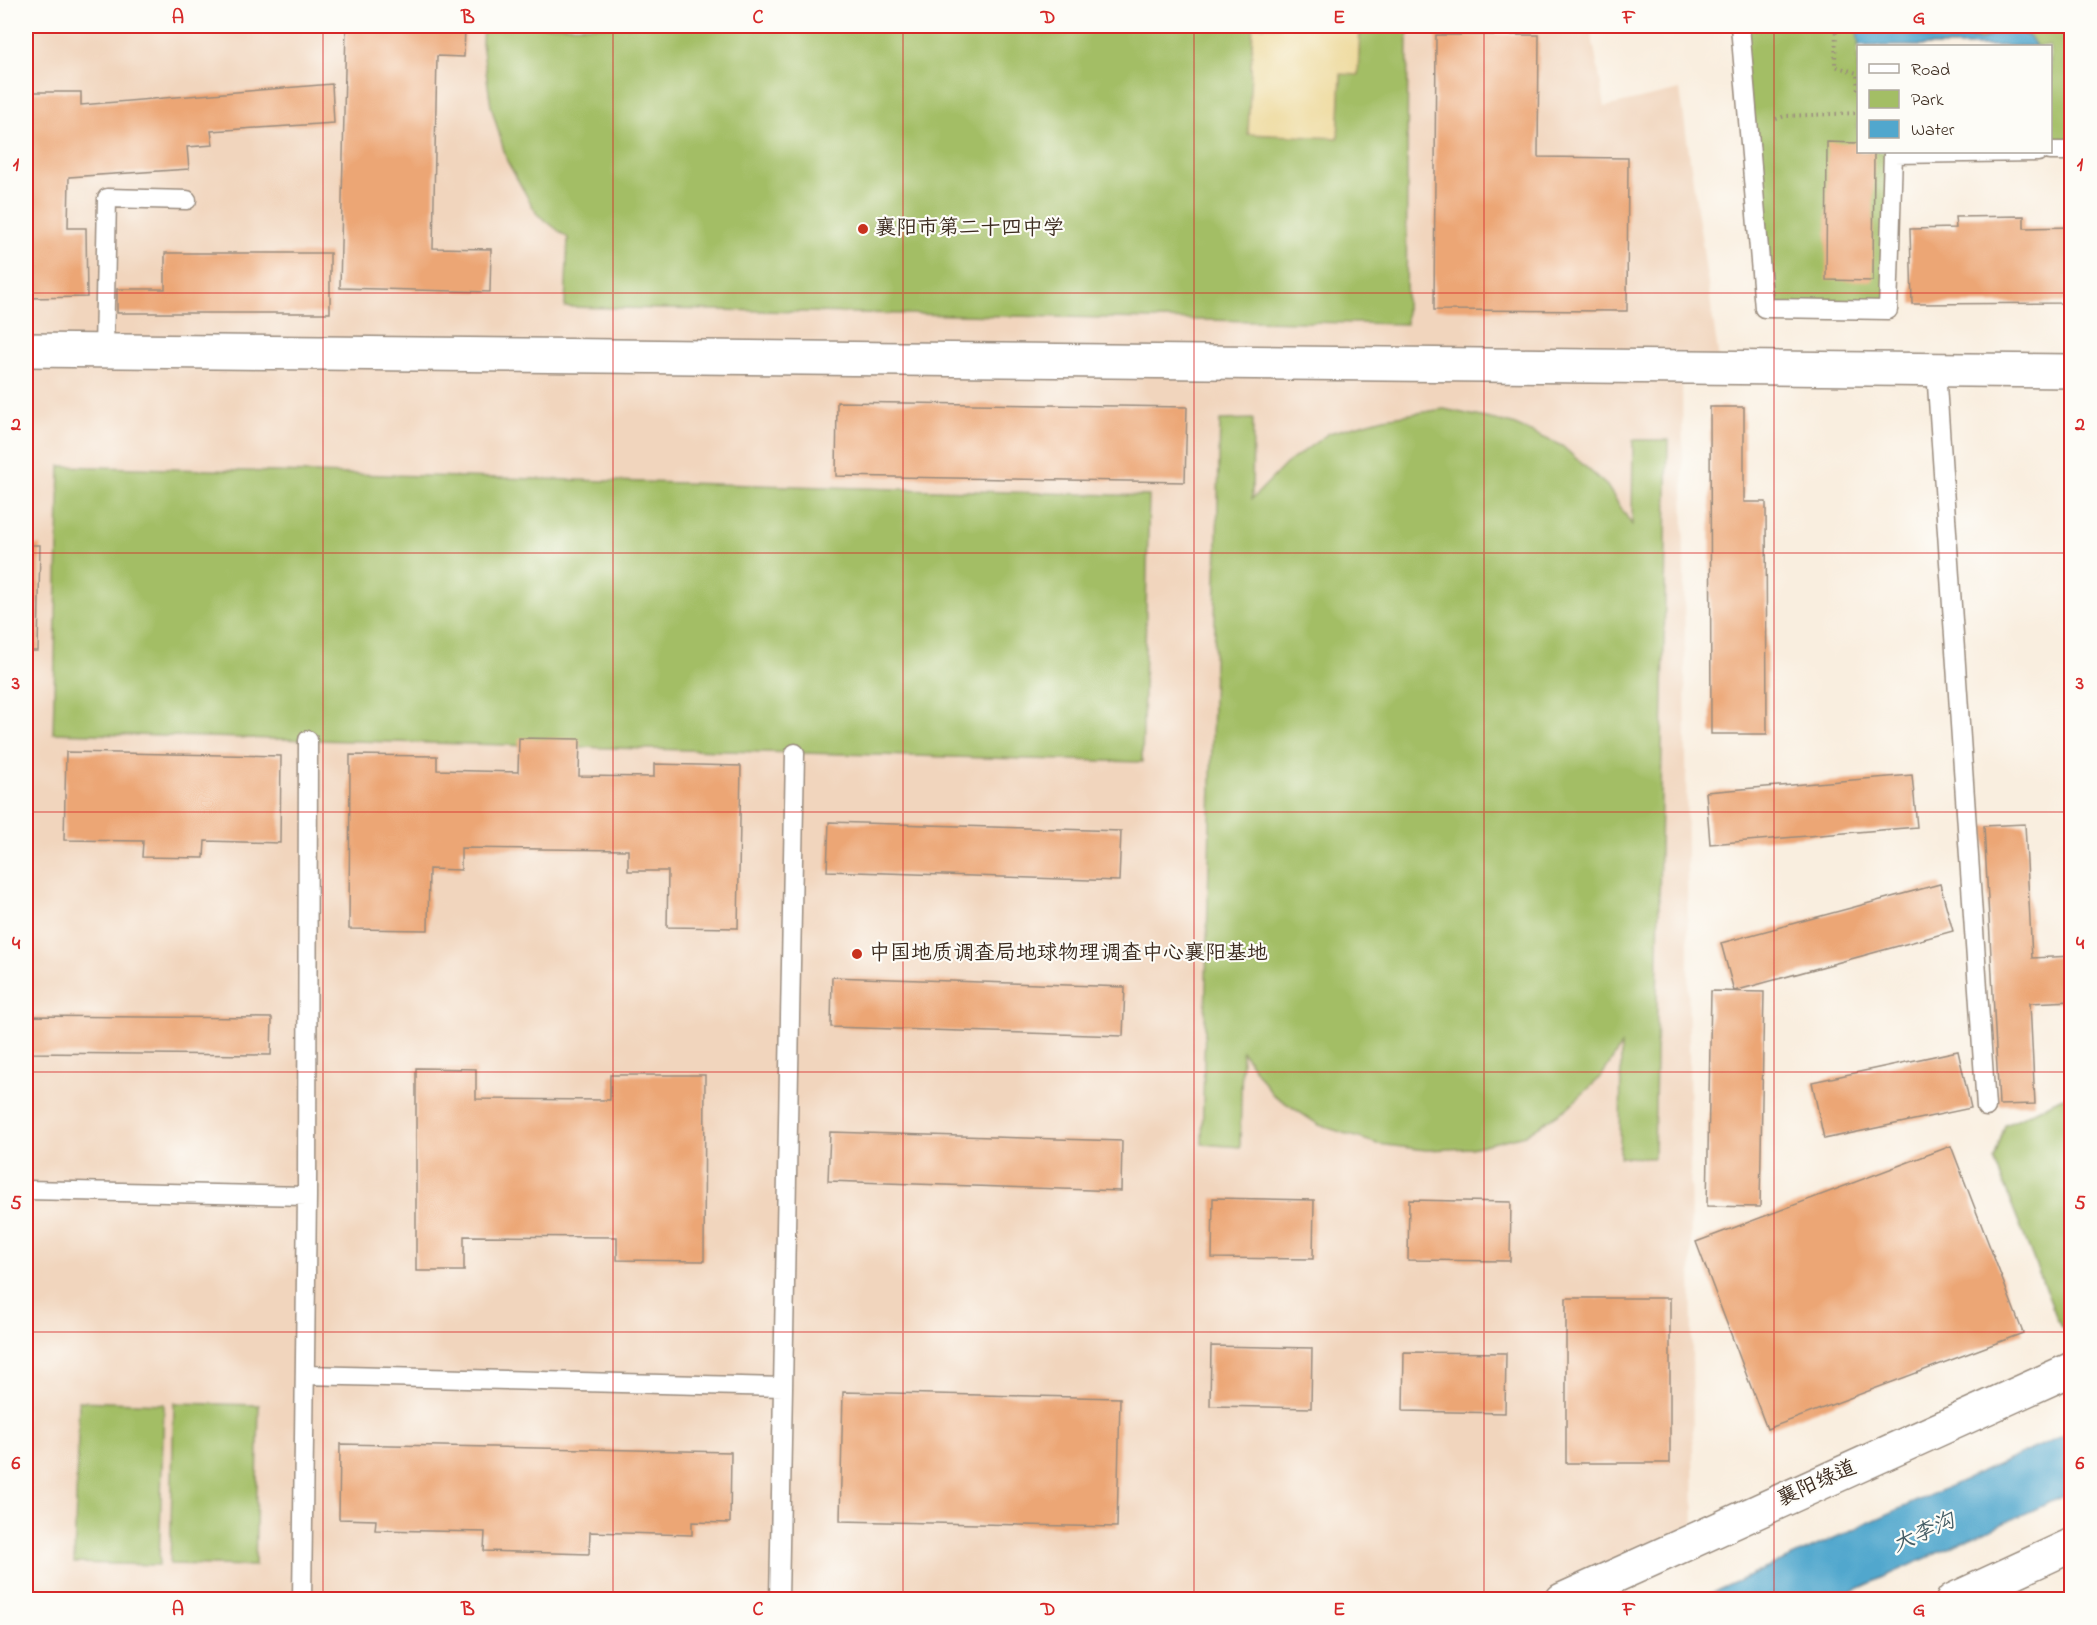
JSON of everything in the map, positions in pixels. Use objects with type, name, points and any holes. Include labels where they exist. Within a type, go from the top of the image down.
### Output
[{"type":"street","points":[[26,350],[2072,371]]},
{"type":"street","name":"襄阳绿道","points":[[1563,1599],[2072,1369]]},
{"type":"street","points":[[1953,1599],[2072,1545]]},
{"type":"lane","points":[[1740,26],[1764,308],[1888,310],[1893,153]]},
{"type":"lane","points":[[2052,151],[2072,151]]},
{"type":"lane","points":[[104,351],[107,198],[188,200]]},
{"type":"lane","points":[[1936,370],[1986,1107]]},
{"type":"lane","points":[[302,1599],[307,1196],[308,740]]},
{"type":"lane","points":[[779,1599],[795,753]]},
{"type":"lane","points":[[26,1190],[307,1196]]},
{"type":"lane","points":[[305,1375],[783,1387]]},
{"type":"path","points":[[1836,26],[1835,66],[1857,73]]},
{"type":"path","points":[[1749,129],[1785,116],[1857,113]]},
{"type":"shaded area","name":"中国地质调查局地球物理调查中心襄阳基地","points":[[26,26],[1590,26],[1605,107],[1680,90],[1720,368],[1682,368],[1694,1540],[1562,1600],[26,1600]]},
{"type":"green space","points":[[483,26],[1253,26],[1249,134],[1338,137],[1341,74],[1358,74],[1360,26],[1408,26],[1406,324],[565,307],[568,238],[537,214],[507,161],[491,106],[482,43]]},
{"type":"green space","points":[[1740,26],[2071,26],[2071,151],[2052,151],[2052,45],[1857,45],[1857,153],[1966,153],[1893,154],[1888,310],[1764,308]]},
{"type":"green space","points":[[1444,409],[1513,424],[1562,446],[1607,486],[1632,525],[1633,440],[1668,440],[1654,1158],[1620,1157],[1621,1046],[1601,1077],[1566,1109],[1525,1135],[1471,1148],[1426,1150],[1378,1144],[1319,1125],[1272,1094],[1242,1051],[1240,1147],[1202,1144],[1220,420],[1253,419],[1252,499],[1286,464],[1329,433],[1384,418]]},
{"type":"green space","points":[[60,466],[1149,496],[1142,762],[53,733]]},
{"type":"green space","points":[[2071,1093],[2071,1332],[2060,1326],[1994,1160],[2005,1125]]},
{"type":"green space","points":[[79,1401],[164,1404],[159,1565],[74,1563]]},
{"type":"green space","points":[[174,1403],[259,1405],[255,1566],[170,1564]]},
{"type":"sand","points":[[1253,26],[1360,26],[1358,75],[1341,74],[1338,138],[1248,134]]},
{"type":"water","points":[[1861,26],[1951,26],[1958,36],[1982,40],[1995,33],[2016,31],[2030,37],[2035,45],[1859,45],[1857,30]]},
{"type":"water","name":"大李沟","points":[[2071,1432],[2071,1493],[1835,1599],[1698,1599]]},
{"type":"building","points":[[346,26],[465,26],[464,57],[437,56],[433,248],[491,249],[490,292],[340,288]]},
{"type":"building","points":[[1436,35],[1539,35],[1538,157],[1628,158],[1627,311],[1434,310]]},
{"type":"building","points":[[332,84],[334,123],[211,131],[213,145],[187,147],[189,169],[69,177],[68,228],[86,228],[87,297],[26,298],[26,92],[81,92],[81,105]]},
{"type":"building","points":[[1827,142],[1857,143],[1857,153],[1874,153],[1873,281],[1826,280]]},
{"type":"building","points":[[2024,216],[2024,228],[2072,227],[2072,303],[1912,304],[1910,229],[1956,228],[1955,217]]},
{"type":"building","points":[[165,253],[330,253],[330,313],[117,313],[117,289],[165,289]]},
{"type":"building","points":[[837,402],[1187,407],[1185,482],[836,476]]},
{"type":"building","points":[[1710,407],[1744,407],[1744,502],[1766,502],[1767,734],[1711,734]]},
{"type":"building","points":[[26,433],[29,433],[28,506],[26,506]]},
{"type":"building","points":[[26,545],[40,545],[38,651],[26,651]]},
{"type":"building","points":[[519,738],[580,739],[579,776],[654,777],[654,764],[741,766],[738,928],[667,927],[668,871],[628,871],[628,850],[461,848],[461,870],[429,869],[428,930],[349,929],[350,755],[437,756],[437,770],[518,772]]},
{"type":"building","points":[[66,752],[281,756],[280,843],[205,841],[204,858],[142,857],[143,841],[64,840]]},
{"type":"building","points":[[1912,775],[1917,827],[1710,844],[1706,792]]},
{"type":"building","points":[[829,822],[1121,831],[1119,881],[827,871]]},
{"type":"building","points":[[2025,824],[2032,958],[2072,956],[2072,1001],[2030,1003],[2035,1104],[1999,1105],[1984,826]]},
{"type":"building","points":[[1940,884],[1953,931],[1734,991],[1721,943]]},
{"type":"building","points":[[832,977],[1125,987],[1123,1036],[831,1027]]},
{"type":"building","points":[[1711,991],[1764,992],[1760,1207],[1707,1206]]},
{"type":"building","points":[[26,1016],[272,1018],[271,1055],[26,1053]]},
{"type":"building","points":[[1958,1051],[1971,1108],[1824,1139],[1812,1082]]},
{"type":"building","points":[[416,1068],[476,1069],[476,1099],[610,1100],[610,1075],[705,1075],[704,1261],[617,1260],[617,1237],[464,1236],[464,1271],[416,1271]]},
{"type":"building","points":[[830,1132],[1122,1141],[1121,1191],[828,1181]]},
{"type":"building","points":[[1951,1146],[2023,1333],[1767,1429],[1696,1242]]},
{"type":"building","points":[[1213,1198],[1314,1200],[1313,1259],[1212,1258]]},
{"type":"building","points":[[1409,1200],[1511,1202],[1510,1261],[1408,1260]]},
{"type":"building","points":[[1566,1298],[1670,1298],[1670,1463],[1566,1463]]},
{"type":"building","points":[[1211,1346],[1312,1348],[1311,1408],[1210,1406]]},
{"type":"building","points":[[1404,1352],[1506,1353],[1505,1413],[1403,1411]]},
{"type":"building","points":[[843,1392],[1120,1398],[1117,1527],[840,1521]]},
{"type":"building","points":[[340,1444],[731,1452],[730,1523],[692,1522],[692,1535],[590,1532],[589,1554],[484,1551],[485,1532],[375,1530],[376,1520],[339,1519]]},
{"type":"place","name":"襄阳市第二十四中学","points":[[863,229]]},
{"type":"place","name":"中国地质调查局地球物理调查中心襄阳基地","points":[[857,954]]}]
